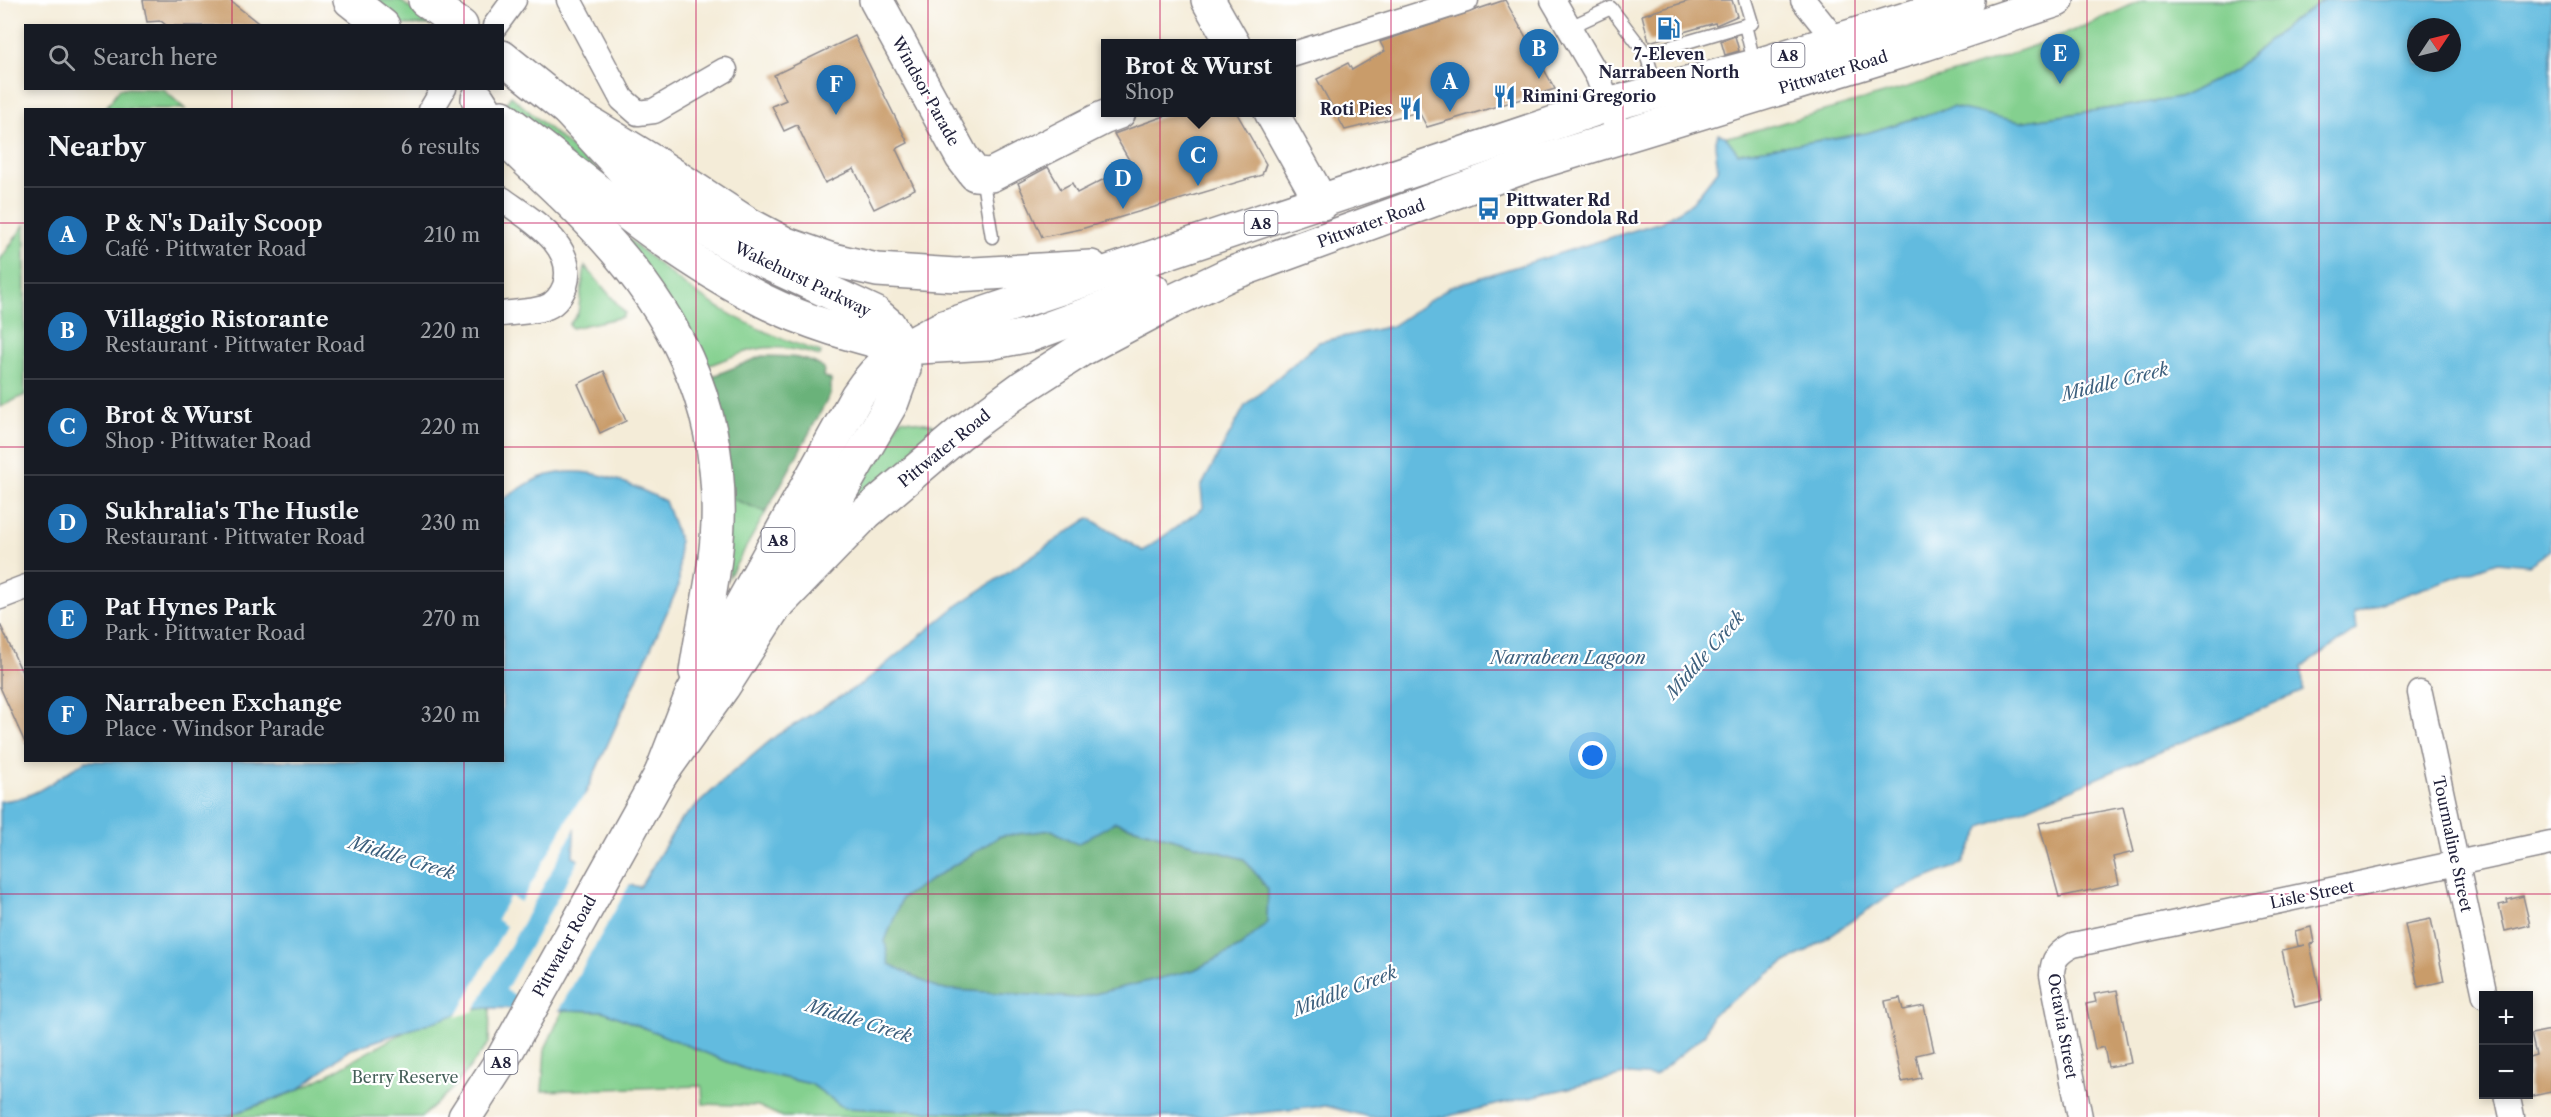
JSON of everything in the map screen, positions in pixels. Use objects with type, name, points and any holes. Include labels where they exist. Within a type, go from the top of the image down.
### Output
[{"type":"main road","points":[[350,0],[380,24]]},
{"type":"main road","points":[[425,0],[458,24]]},
{"type":"main road","name":"Windsor Parade","points":[[876,0],[962,157],[975,174],[981,176]]},
{"type":"main road","points":[[1208,0],[1230,39]]},
{"type":"main road","name":"Pittwater Road","points":[[661,774],[692,694],[857,396],[880,365],[903,348],[944,327],[1322,203],[1608,105],[1657,90],[1755,66],[1966,0]]},
{"type":"main road","name":"Pittwater Road","points":[[773,609],[866,513],[938,451],[1013,394],[1127,324],[1230,274],[1529,165],[1936,41],[2057,0]]},
{"type":"main road","name":"Wakehurst Parkway","points":[[504,59],[568,110],[628,175],[686,218],[745,253],[875,313],[889,325],[903,348]]},
{"type":"main road","points":[[568,110],[748,224],[786,244],[829,259],[877,270],[956,275],[1130,266]]},
{"type":"main road","points":[[981,176],[991,175],[1106,117]]},
{"type":"main road","points":[[1274,117],[1322,203]]},
{"type":"main road","name":"Wakehurst Parkway","points":[[504,120],[692,259],[741,289],[794,314],[849,334],[903,348]]},
{"type":"main road","points":[[504,138],[590,221],[649,292],[676,337],[705,403],[714,439],[718,475],[718,524],[692,694]]},
{"type":"main road","points":[[903,348],[989,343],[1030,335],[1171,284],[1230,274]]},
{"type":"main road","name":"Pittwater Road","points":[[465,1117],[487,1085],[661,774],[723,687],[773,609],[892,402],[904,369],[903,348]]},
{"type":"street","points":[[496,24],[514,0]]},
{"type":"street","points":[[569,0],[622,99],[638,112],[654,111],[725,70]]},
{"type":"street","points":[[1296,53],[1466,0]]},
{"type":"street","points":[[1553,0],[1598,77],[1619,137]]},
{"type":"street","points":[[1803,0],[1836,41]]},
{"type":"street","points":[[432,108],[443,90]]},
{"type":"street","points":[[504,201],[557,243],[564,255],[567,270],[562,293],[555,302],[545,308],[504,314]]},
{"type":"street","points":[[0,597],[24,588]]},
{"type":"street","name":"Tourmaline Street","points":[[2420,693],[2484,991]]},
{"type":"street","name":"Lisle Street","points":[[2073,945],[2551,843]]},
{"type":"street","name":"Octavia Street","points":[[2073,945],[2056,958],[2052,964],[2052,975],[2080,1117]]},
{"type":"street","points":[[2508,1099],[2512,1117]]},
{"type":"lane","points":[[1646,54],[1752,23],[1745,0]]},
{"type":"lane","points":[[1570,27],[1611,8],[1646,54],[1657,90]]},
{"type":"lane","points":[[1745,25],[1755,66]]},
{"type":"lane","points":[[981,176],[992,237]]},
{"type":"green space","points":[[366,0],[400,0],[429,24],[399,24]]},
{"type":"green space","points":[[2142,0],[2324,0],[2292,21],[2235,70],[2179,98],[2020,122],[1952,107],[1867,133],[1738,153],[1725,136],[1736,136],[1942,77],[2043,42]]},
{"type":"green space","points":[[119,90],[164,90],[184,108],[106,108]]},
{"type":"green space","points":[[511,96],[602,174],[661,219],[705,248],[782,288],[848,315],[844,322],[797,305],[751,283],[665,230],[504,106]]},
{"type":"green space","points":[[609,223],[673,276],[710,302],[756,327],[821,352],[820,356],[787,348],[762,348],[707,366]]},
{"type":"green space","points":[[24,225],[24,395],[0,407],[0,260]]},
{"type":"green space","points":[[585,266],[625,313],[622,317],[572,328],[569,325],[578,313]]},
{"type":"green space","points":[[762,356],[811,361],[824,369],[823,376],[831,380],[831,393],[766,512],[728,497],[706,379]]},
{"type":"green space","points":[[901,419],[931,424],[941,429],[827,537]]},
{"type":"green space","points":[[728,497],[766,512],[729,577]]},
{"type":"green space","points":[[1114,822],[1244,859],[1268,889],[1267,923],[1240,947],[1194,970],[1078,998],[939,989],[889,964],[885,941],[902,898],[1000,836],[1052,830],[1077,844]]},
{"type":"green space","name":"Berry Reserve","points":[[490,1008],[489,1043],[455,1086],[422,1117],[225,1117],[298,1090],[414,1027],[464,1011]]},
{"type":"green space","points":[[563,1010],[603,1011],[745,1069],[811,1084],[844,1108],[1067,1117],[782,1117],[758,1106],[703,1104],[702,1086],[542,1091],[545,1049]]},
{"type":"water","name":"Narrabeen Lagoon","points":[[2324,0],[2551,0],[2551,550],[2529,565],[2497,562],[2354,613],[2356,630],[2302,667],[2303,691],[1982,827],[1962,864],[1897,890],[1810,949],[1784,963],[1712,1015],[1705,1034],[1655,1076],[1629,1074],[1444,1117],[1369,1117],[1326,1106],[1221,1117],[1067,1117],[844,1108],[811,1084],[745,1069],[603,1011],[490,1008],[472,1009],[349,1050],[298,1090],[225,1117],[0,1117],[0,801],[36,792],[84,762],[504,762],[504,498],[534,480],[556,474],[588,473],[634,487],[665,501],[679,539],[679,585],[575,817],[573,856],[603,879],[640,887],[680,821],[728,776],[777,735],[863,683],[955,607],[1089,518],[1143,551],[1203,508],[1201,487],[1245,406],[1319,342],[1392,326],[1450,287],[1661,222],[1692,203],[1718,170],[1715,145],[1718,134],[1725,136],[1738,153],[1867,133],[1952,107],[2020,122],[2179,98],[2235,70],[2292,21]],"holes":[[[1115,822],[1244,859],[1268,889],[1267,923],[1240,947],[1194,970],[1078,998],[939,989],[889,964],[885,941],[902,898],[1000,836],[1052,830],[1077,844]]]},
{"type":"pier","points":[[591,788],[578,823],[474,1011],[456,1017],[506,926],[497,920],[510,896],[521,902],[573,809]]},
{"type":"pier","points":[[580,858],[605,876],[631,882],[557,1013],[547,1013],[506,990]]},
{"type":"building","points":[[143,0],[229,0],[259,24],[165,24],[161,21],[147,22]]},
{"type":"building","points":[[1505,0],[1555,89],[1427,127],[1419,112],[1345,130],[1317,79],[1348,63],[1352,70],[1385,51],[1380,42]]},
{"type":"building","name":"7-Eleven Narrabeen North","points":[[1692,0],[1732,0],[1737,16],[1716,25],[1715,23],[1649,42],[1642,15]]},
{"type":"building","points":[[855,36],[908,143],[896,149],[915,189],[874,209],[854,169],[825,183],[797,125],[784,131],[772,106],[786,100],[774,75]]},
{"type":"building","points":[[1735,36],[1739,51],[1725,55],[1721,41]]},
{"type":"building","points":[[1162,117],[1239,117],[1266,164],[1262,175],[1081,229],[1042,237],[1018,183],[1048,167],[1061,189],[1072,183],[1077,193],[1132,165],[1114,134]]},
{"type":"building","points":[[604,371],[626,421],[600,433],[578,384]]},
{"type":"building","points":[[0,624],[24,677],[24,741],[0,687]]},
{"type":"building","points":[[2123,807],[2134,852],[2113,857],[2119,884],[2059,897],[2039,823]]},
{"type":"building","points":[[2523,896],[2530,925],[2505,931],[2499,905],[2508,903],[2507,900]]},
{"type":"building","points":[[2431,919],[2444,981],[2418,987],[2405,924]]},
{"type":"building","points":[[2311,927],[2314,943],[2310,944],[2322,1001],[2295,1007],[2282,950],[2305,945],[2298,946],[2295,931]]},
{"type":"building","points":[[2117,990],[2131,1063],[2108,1067],[2104,1047],[2095,1049],[2086,1004],[2096,1002],[2094,994]]},
{"type":"building","points":[[1900,998],[1903,1010],[1924,1006],[1934,1051],[1916,1055],[1921,1078],[1902,1082],[1885,1001]]},
{"type":"building","points":[[2551,1030],[2551,1092],[2533,1096],[2533,1056],[2536,1055],[2533,1034]]},
{"type":"place","name":"7-Eleven Narrabeen North","points":[[1669,29]]},
{"type":"place","name":"Villaggio Ristorante","points":[[1539,79]]},
{"type":"place","name":"Pat Hynes Park","points":[[2060,84]]},
{"type":"place","name":"Rimini Gregorio","points":[[1504,96]]},
{"type":"place","name":"Roti Pies","points":[[1410,109]]},
{"type":"place","name":"P & N's Daily Scoop","points":[[1450,112]]},
{"type":"place","name":"Narrabeen Exchange","points":[[836,115]]},
{"type":"place","name":"Brot & Wurst","points":[[1198,186]]},
{"type":"place","name":"Sukhralia's The Hustle","points":[[1123,209]]},
{"type":"place","name":"Pittwater Rd opp Gondola Rd","points":[[1488,209]]},
{"type":"water label","name":"Middle Creek","points":[[2115,382]]},
{"type":"water label","name":"Middle Creek","points":[[1705,655]]},
{"type":"water label","name":"Middle Creek","points":[[402,858]]},
{"type":"water label","name":"Middle Creek","points":[[1345,991]]},
{"type":"water label","name":"Middle Creek","points":[[859,1021]]}]
